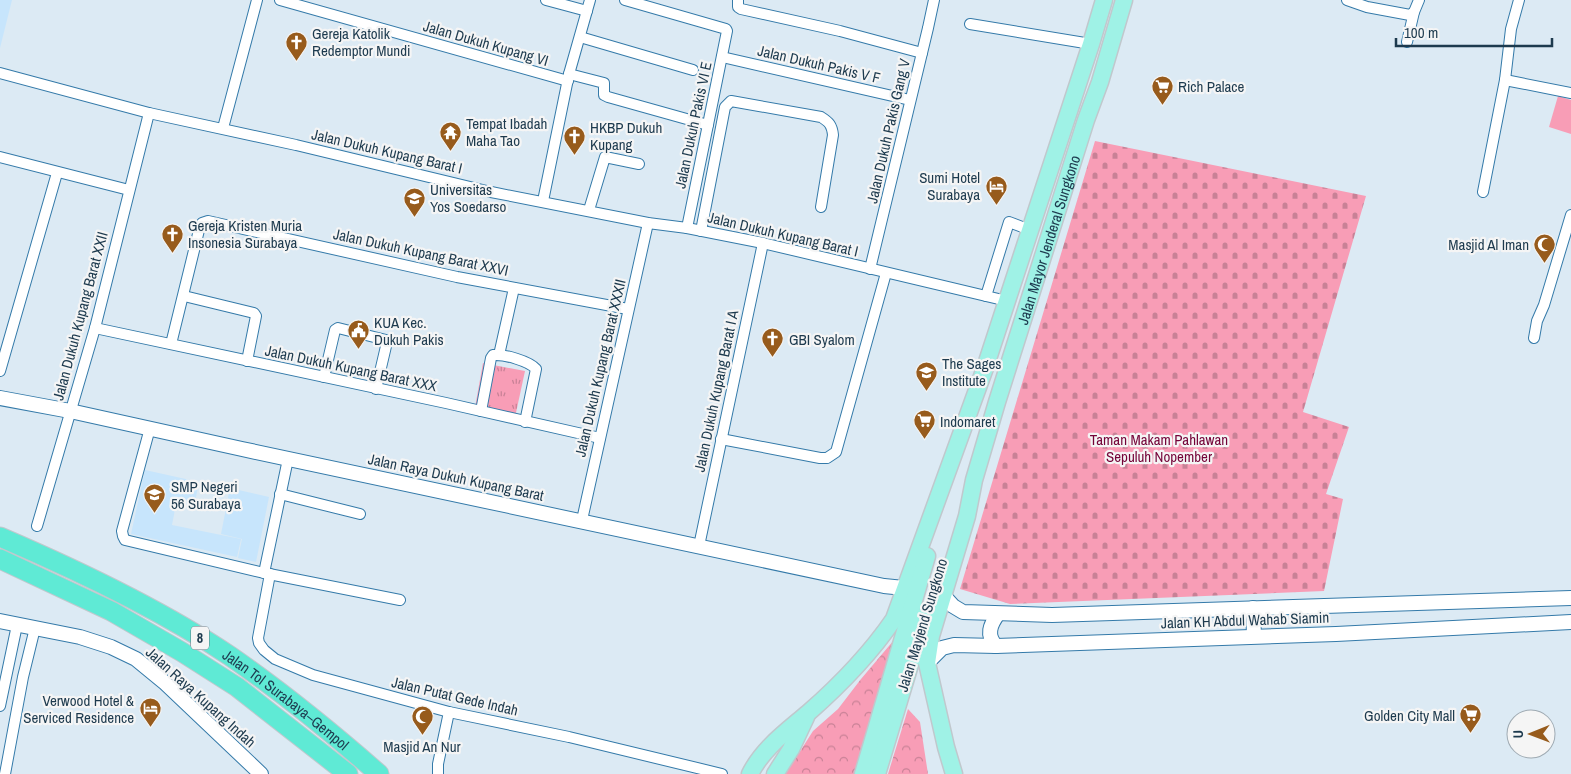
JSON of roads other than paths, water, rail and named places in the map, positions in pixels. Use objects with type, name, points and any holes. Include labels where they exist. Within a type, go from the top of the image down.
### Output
[{"type":"highway","name":"Jalan Tol Surabaya–Gempol","points":[[0,537],[108,587],[181,626],[222,651],[333,733],[379,774]]},
{"type":"highway","name":"Jalan Tol Surabaya–Gempol","points":[[0,559],[111,611],[182,652],[238,687],[348,774]]},
{"type":"main road","name":"Jalan Mayor Jenderal Sungkono","points":[[946,476],[1007,301],[1104,0]]},
{"type":"main road","name":"Jalan Mayor Jenderal Sungkono","points":[[974,480],[1124,0]]},
{"type":"main road","points":[[1091,43],[1111,42]]},
{"type":"main road","points":[[1091,43],[1103,45],[1107,52],[1106,60]]},
{"type":"main road","name":"Jalan Raya Dukuh Kupang Barat","points":[[0,398],[150,428],[884,586],[904,588]]},
{"type":"main road","points":[[750,772],[765,752],[787,730],[844,679],[882,636],[894,619],[946,476]]},
{"type":"main road","name":"Jalan Mayjend Sungkono","points":[[863,774],[936,527],[946,476]]},
{"type":"main road","points":[[951,770],[928,664],[931,636],[968,516],[974,480]]},
{"type":"main road","name":"Jalan Mayjend Sungkono","points":[[877,774],[956,513],[974,480]]},
{"type":"main road","name":"Jalan KH Abdul Wahab Siamin","points":[[943,594],[953,606],[964,612],[1052,615],[1571,598]]},
{"type":"main road","points":[[1253,608],[1254,636]]},
{"type":"main road","points":[[996,646],[989,631],[990,625],[998,614]]},
{"type":"main road","name":"Jalan Raya Kupang Indah","points":[[0,621],[80,637],[111,647],[136,659],[164,682],[261,774]]},
{"type":"main road","name":"Jalan KH Abdul Wahab Siamin","points":[[928,664],[942,648],[954,645],[996,646],[1336,634],[1571,622]]},
{"type":"main road","points":[[775,774],[808,713]]},
{"type":"street","points":[[223,128],[257,0]]},
{"type":"street","name":"Jalan Dukuh Kupang VI","points":[[280,0],[568,78],[604,83],[604,95],[608,97],[708,125]]},
{"type":"street","points":[[549,0],[587,11]]},
{"type":"street","points":[[543,201],[568,78],[590,0]]},
{"type":"street","name":"Jalan Dukuh Pakis VI E","points":[[625,0],[726,29],[727,33],[687,228]]},
{"type":"street","name":"Jalan Dukuh Pakis Gang V","points":[[870,269],[934,0]]},
{"type":"street","points":[[1347,0],[1367,7],[1412,13]]},
{"type":"street","points":[[1407,42],[1412,13],[1419,0]]},
{"type":"street","points":[[1484,192],[1505,80],[1512,29],[1520,0]]},
{"type":"street","points":[[738,4],[922,53]]},
{"type":"street","points":[[970,24],[1091,43]]},
{"type":"street","points":[[580,38],[693,70]]},
{"type":"street","name":"Jalan Dukuh Pakis V F","points":[[722,57],[910,100]]},
{"type":"street","name":"Jalan Dukuh Kupang Barat I","points":[[0,73],[149,113],[223,128],[491,192],[648,223],[687,228],[763,243],[1007,301]]},
{"type":"street","points":[[1505,80],[1571,94]]},
{"type":"street","points":[[701,231],[725,107],[731,101],[821,118],[830,123],[833,135],[821,207]]},
{"type":"street","name":"Jalan Dukuh Kupang Barat XXII","points":[[37,526],[95,328],[149,113]]},
{"type":"street","points":[[0,157],[129,190]]},
{"type":"street","points":[[589,210],[605,157],[639,164]]},
{"type":"street","points":[[0,371],[57,172]]},
{"type":"street","points":[[1534,338],[1537,321],[1544,305],[1571,218]]},
{"type":"street","name":"Jalan Dukuh Kupang Barat XXVI","points":[[184,296],[200,226],[208,221],[457,277],[628,309]]},
{"type":"street","points":[[986,296],[1009,222],[1030,230]]},
{"type":"street","name":"Jalan Dukuh Kupang Barat XXXII","points":[[582,520],[648,223]]},
{"type":"street","name":"Jalan Dukuh Kupang Barat I A","points":[[699,546],[763,243]]},
{"type":"street","points":[[721,439],[820,458],[827,458],[836,452],[886,272]]},
{"type":"street","points":[[499,355],[514,288]]},
{"type":"street","points":[[171,344],[184,296],[254,313],[256,316],[247,360]]},
{"type":"street","name":"Jalan Dukuh Kupang Barat XXX","points":[[95,328],[600,438]]},
{"type":"street","points":[[324,377],[335,330],[338,328],[386,340],[376,388]]},
{"type":"street","points":[[481,412],[491,358],[494,355],[499,355],[530,363],[536,369],[526,422]]},
{"type":"street","points":[[150,428],[122,531],[125,540],[267,574],[400,600]]},
{"type":"street","name":"Jalan Putat Gede Indah","points":[[288,459],[280,494],[258,638],[264,650],[275,660],[314,675],[449,712],[569,737],[694,771],[722,774]]},
{"type":"street","points":[[280,494],[360,514]]},
{"type":"street","points":[[0,706],[17,624]]},
{"type":"street","points":[[4,767],[35,628]]},
{"type":"street","points":[[438,769],[449,712]]},
{"type":"place","name":"Gereja Katolik Redemptor Mundi","points":[[296,61]]},
{"type":"place","name":"Rich Palace","points":[[1162,105]]},
{"type":"place","name":"Tempat Ibadah Maha Tao","points":[[450,151]]},
{"type":"place","name":"HKBP Dukuh Kupang","points":[[574,155]]},
{"type":"place","name":"Sumi Hotel Surabaya","points":[[996,205]]},
{"type":"place","name":"Universitas Yos Soedarso","points":[[414,217]]},
{"type":"place","name":"Gereja Kristen Muria Insonesia Surabaya","points":[[172,253]]},
{"type":"place","name":"Masjid Al Iman","points":[[1545,263]]},
{"type":"place","name":"KUA Kec. Dukuh Pakis","points":[[358,350]]},
{"type":"place","name":"GBI Syalom","points":[[773,358]]},
{"type":"place","name":"The Sages Institute","points":[[926,391]]},
{"type":"place","name":"Indomaret","points":[[924,440]]},
{"type":"place","name":"SMP Negeri 56 Surabaya","points":[[155,514]]},
{"type":"place","name":"Verwood Hotel & Serviced Residence","points":[[150,728]]},
{"type":"place","name":"Golden City Mall","points":[[1471,734]]},
{"type":"place","name":"Masjid An Nur","points":[[422,736]]},
{"type":"park label","name":"Taman Makam Pahlawan Sepuluh Nopember","points":[[1159,448]]}]
